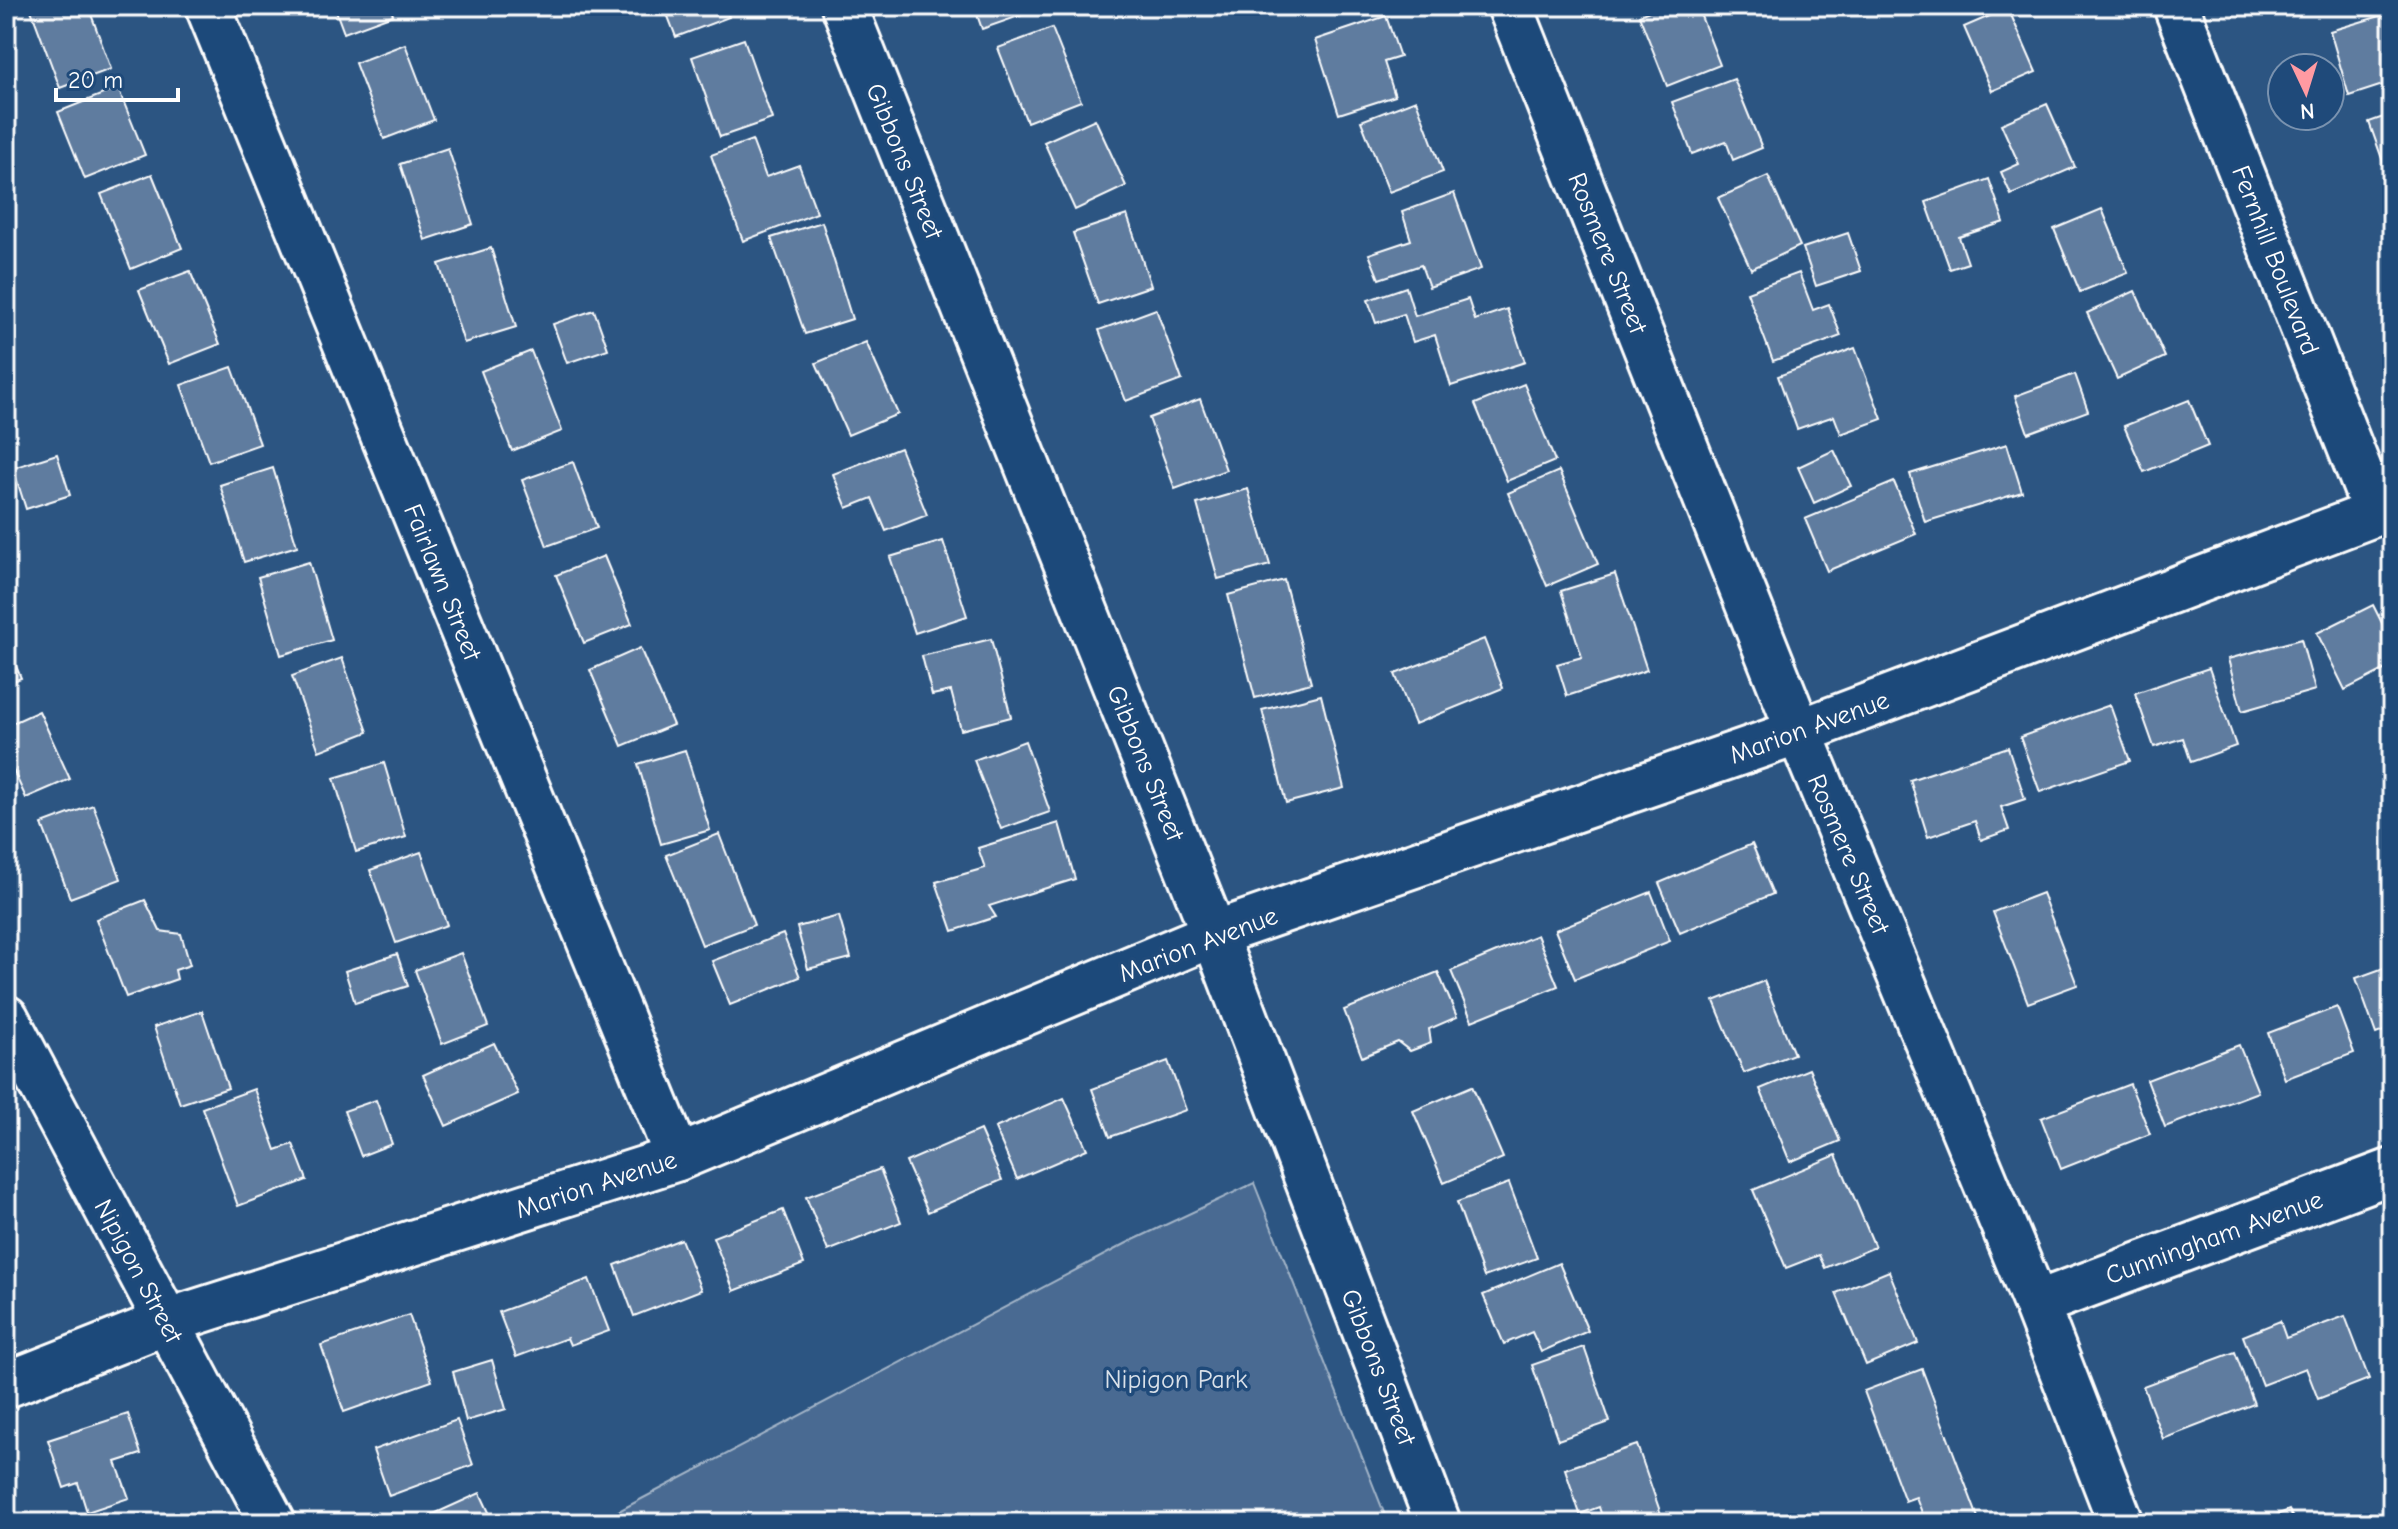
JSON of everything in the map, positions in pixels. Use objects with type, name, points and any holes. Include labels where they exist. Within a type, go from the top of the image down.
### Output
[{"type":"street","name":"Fairlawn Street","points":[[208,6],[678,1158]]},
{"type":"street","name":"Gibbons Street","points":[[844,6],[1214,934],[1438,1523]]},
{"type":"street","name":"Rosmere Street","points":[[1510,6],[1799,732],[2036,1304],[2121,1523]]},
{"type":"street","name":"Fernhill Boulevard","points":[[2176,6],[2384,510]]},
{"type":"street","name":"Marion Avenue","points":[[6,1385],[168,1321],[678,1158],[1214,934],[1799,732],[2384,510]]},
{"type":"street","name":"Nipigon Street","points":[[6,1018],[273,1523]]},
{"type":"street","name":"Cunningham Avenue","points":[[2036,1304],[2392,1171]]},
{"type":"green space","name":"Nipigon Park","points":[[1254,1183],[1388,1523],[596,1523],[1127,1243]]},
{"type":"building","points":[[41,6],[88,6],[111,69],[60,88],[31,10]]},
{"type":"building","points":[[334,6],[390,6],[393,15],[344,33]]},
{"type":"building","points":[[664,6],[725,6],[729,17],[676,37]]},
{"type":"building","points":[[974,6],[1044,6],[1045,7],[982,29]]},
{"type":"building","points":[[1662,6],[1697,6],[1720,65],[1667,86],[1639,15]]},
{"type":"building","points":[[2008,8],[2036,72],[1992,91],[1964,27]]},
{"type":"building","points":[[2390,13],[2392,82],[2349,96],[2346,52],[2336,52],[2330,31]]},
{"type":"building","points":[[1386,16],[1400,57],[1384,62],[1395,96],[1339,114],[1315,40]]},
{"type":"building","points":[[1052,28],[1081,101],[1027,122],[998,48]]},
{"type":"building","points":[[744,39],[772,119],[720,137],[692,57]]},
{"type":"building","points":[[405,44],[434,120],[384,139],[355,63]]},
{"type":"building","points":[[1734,79],[1762,148],[1733,160],[1726,141],[1692,154],[1672,102]]},
{"type":"building","points":[[118,88],[145,155],[85,179],[58,112]]},
{"type":"building","points":[[1416,100],[1443,172],[1389,192],[1361,121]]},
{"type":"building","points":[[2047,104],[2075,167],[2011,195],[2001,172],[2019,164],[2001,124]]},
{"type":"building","points":[[2392,114],[2392,184],[2391,184],[2369,122]]},
{"type":"building","points":[[1095,119],[1126,186],[1075,210],[1044,142]]},
{"type":"building","points":[[752,140],[766,177],[799,165],[817,213],[743,241],[711,155]]},
{"type":"building","points":[[448,148],[473,224],[425,240],[400,164]]},
{"type":"building","points":[[152,174],[182,248],[131,269],[101,194]]},
{"type":"building","points":[[1768,176],[1800,246],[1751,269],[1718,198]]},
{"type":"building","points":[[1989,179],[2004,222],[1959,237],[1968,263],[1950,269],[1926,202]]},
{"type":"building","points":[[1454,193],[1481,269],[1429,287],[1421,265],[1379,279],[1369,254],[1411,240],[1402,212]]},
{"type":"building","points":[[2102,209],[2128,273],[2080,292],[2054,229]]},
{"type":"building","points":[[2392,213],[2392,238],[2383,216]]},
{"type":"building","points":[[1127,215],[1151,286],[1098,304],[1073,233]]},
{"type":"building","points":[[822,222],[852,319],[805,334],[771,238]]},
{"type":"building","points":[[1848,233],[1861,271],[1816,286],[1803,248]]},
{"type":"building","points":[[491,248],[516,327],[464,343],[439,264]]},
{"type":"building","points":[[190,271],[220,344],[169,364],[139,290]]},
{"type":"building","points":[[1799,273],[1813,310],[1829,304],[1841,336],[1773,361],[1747,292]]},
{"type":"building","points":[[1406,287],[1415,316],[1468,299],[1475,320],[1507,309],[1525,362],[1451,386],[1435,335],[1413,342],[1404,314],[1376,323],[1368,300]]},
{"type":"building","points":[[2135,291],[2165,357],[2117,379],[2087,313]]},
{"type":"building","points":[[1156,309],[1182,380],[1126,401],[1099,330]]},
{"type":"building","points":[[594,310],[608,349],[567,363],[553,324]]},
{"type":"building","points":[[866,342],[898,414],[848,435],[816,363]]},
{"type":"building","points":[[1855,348],[1882,419],[1841,434],[1834,416],[1797,429],[1778,376]]},
{"type":"building","points":[[531,351],[562,431],[512,451],[481,371]]},
{"type":"building","points":[[232,367],[260,444],[209,462],[181,385]]},
{"type":"building","points":[[2075,374],[2088,411],[2028,433],[2015,396]]},
{"type":"building","points":[[1524,384],[1555,461],[1507,481],[1475,404]]},
{"type":"building","points":[[1200,399],[1226,470],[1175,489],[1149,418]]},
{"type":"building","points":[[2189,400],[2208,446],[2144,472],[2124,426]]},
{"type":"building","points":[[2007,444],[2022,492],[1925,522],[1910,474]]},
{"type":"building","points":[[900,448],[927,515],[886,531],[872,498],[847,508],[833,474]]},
{"type":"building","points":[[1834,450],[1851,486],[1814,503],[1798,467]]},
{"type":"building","points":[[57,454],[70,495],[26,509],[13,468]]},
{"type":"building","points":[[573,462],[597,528],[547,546],[522,480]]},
{"type":"building","points":[[273,468],[297,546],[244,562],[220,485]]},
{"type":"building","points":[[1559,471],[1598,564],[1547,586],[1508,493]]},
{"type":"building","points":[[1894,482],[1916,534],[1827,571],[1805,519]]},
{"type":"building","points":[[1248,489],[1270,565],[1218,579],[1197,504]]},
{"type":"building","points":[[943,541],[967,616],[915,633],[890,557]]},
{"type":"building","points":[[604,556],[632,624],[584,643],[556,575]]},
{"type":"building","points":[[309,562],[332,640],[281,655],[258,577]]},
{"type":"building","points":[[1615,574],[1647,670],[1567,696],[1557,664],[1582,657],[1561,591]]},
{"type":"building","points":[[1284,580],[1311,683],[1255,698],[1228,595]]},
{"type":"building","points":[[2373,605],[2392,643],[2392,666],[2345,690],[2317,633]]},
{"type":"building","points":[[991,639],[1011,717],[961,730],[951,691],[932,695],[922,656]]},
{"type":"building","points":[[1484,639],[1503,688],[1415,724],[1395,674]]},
{"type":"building","points":[[2301,639],[2315,690],[2242,711],[2228,659]]},
{"type":"building","points":[[6,642],[21,678],[6,684]]},
{"type":"building","points":[[640,648],[673,725],[622,746],[590,670]]},
{"type":"building","points":[[342,658],[368,732],[319,751],[292,676]]},
{"type":"building","points":[[2209,668],[2236,746],[2191,762],[2183,738],[2154,747],[2135,693]]},
{"type":"building","points":[[1321,695],[1344,788],[1286,803],[1262,710]]},
{"type":"building","points":[[2110,705],[2130,761],[2040,792],[2020,737]]},
{"type":"building","points":[[39,711],[70,779],[26,798],[6,755],[6,726]]},
{"type":"building","points":[[1025,741],[1050,812],[1001,829],[974,760]]},
{"type":"building","points":[[2008,747],[2025,799],[2001,807],[2009,830],[1981,840],[1975,821],[1928,837],[1910,780]]},
{"type":"building","points":[[685,750],[710,830],[661,844],[638,764]]},
{"type":"building","points":[[384,763],[406,837],[356,852],[334,778]]},
{"type":"building","points":[[93,805],[121,879],[70,898],[42,824]]},
{"type":"building","points":[[1059,823],[1075,879],[989,906],[996,917],[953,931],[936,882],[985,868],[978,848]]},
{"type":"building","points":[[719,834],[754,925],[702,945],[666,855]]},
{"type":"building","points":[[1752,844],[1773,894],[1680,933],[1659,883]]},
{"type":"building","points":[[421,852],[447,925],[396,943],[370,870]]},
{"type":"building","points":[[1651,892],[1670,941],[1575,979],[1555,930]]},
{"type":"building","points":[[2042,893],[2077,985],[2028,1003],[1993,912]]},
{"type":"building","points":[[145,900],[160,931],[181,934],[190,965],[175,970],[177,979],[126,997],[96,919]]},
{"type":"building","points":[[839,916],[851,958],[808,969],[797,927]]},
{"type":"building","points":[[783,934],[800,977],[730,1005],[712,961]]},
{"type":"building","points":[[1537,935],[1558,986],[1472,1021],[1451,971]]},
{"type":"building","points":[[461,953],[488,1026],[442,1044],[415,970]]},
{"type":"building","points":[[397,954],[408,986],[355,1003],[345,971]]},
{"type":"building","points":[[2392,965],[2392,1028],[2376,1034],[2356,978]]},
{"type":"building","points":[[1438,972],[1457,1017],[1429,1029],[1431,1043],[1410,1051],[1398,1042],[1362,1057],[1344,1010]]},
{"type":"building","points":[[1764,981],[1794,1054],[1744,1073],[1714,1001]]},
{"type":"building","points":[[2337,1007],[2354,1053],[2285,1079],[2268,1033]]},
{"type":"building","points":[[202,1011],[228,1088],[180,1104],[154,1027]]},
{"type":"building","points":[[494,1043],[518,1094],[446,1126],[423,1075]]},
{"type":"building","points":[[2239,1045],[2258,1092],[2165,1127],[2147,1080]]},
{"type":"building","points":[[1168,1061],[1186,1110],[1110,1137],[1092,1089]]},
{"type":"building","points":[[1809,1069],[1840,1141],[1790,1162],[1760,1089]]},
{"type":"building","points":[[2130,1084],[2150,1134],[2061,1169],[2041,1118]]},
{"type":"building","points":[[1472,1086],[1503,1158],[1444,1183],[1413,1111]]},
{"type":"building","points":[[254,1089],[276,1150],[293,1144],[307,1180],[238,1206],[202,1108]]},
{"type":"building","points":[[1064,1098],[1087,1149],[1017,1179],[995,1128]]},
{"type":"building","points":[[376,1100],[392,1144],[361,1156],[344,1111]]},
{"type":"building","points":[[980,1130],[1002,1180],[928,1212],[906,1162]]},
{"type":"building","points":[[1836,1155],[1875,1247],[1825,1268],[1819,1255],[1786,1268],[1753,1190]]},
{"type":"building","points":[[880,1169],[901,1222],[828,1251],[806,1197]]},
{"type":"building","points":[[1509,1183],[1537,1258],[1484,1277],[1457,1202]]},
{"type":"building","points":[[783,1210],[804,1264],[734,1291],[713,1237]]},
{"type":"building","points":[[681,1239],[701,1290],[634,1316],[615,1265]]},
{"type":"building","points":[[1559,1263],[1588,1331],[1541,1352],[1532,1332],[1504,1344],[1483,1295]]},
{"type":"building","points":[[1889,1271],[1918,1343],[1866,1365],[1836,1293]]},
{"type":"building","points":[[589,1279],[609,1331],[570,1345],[567,1338],[516,1357],[499,1312]]},
{"type":"building","points":[[409,1315],[432,1381],[344,1412],[321,1345]]},
{"type":"building","points":[[2345,1316],[2369,1379],[2318,1399],[2306,1368],[2262,1385],[2243,1336],[2280,1321],[2286,1338]]},
{"type":"building","points":[[1584,1347],[1610,1422],[1558,1440],[1532,1365]]},
{"type":"building","points":[[2235,1352],[2254,1404],[2163,1439],[2143,1386]]},
{"type":"building","points":[[492,1360],[506,1409],[466,1421],[453,1372]]},
{"type":"building","points":[[1922,1369],[1980,1523],[1926,1523],[1916,1497],[1905,1501],[1864,1391]]},
{"type":"building","points":[[128,1414],[141,1454],[116,1462],[129,1498],[87,1512],[78,1483],[64,1488],[48,1440]]},
{"type":"building","points":[[457,1420],[473,1465],[389,1496],[373,1450]]},
{"type":"building","points":[[1637,1445],[1663,1520],[1653,1523],[1604,1523],[1599,1507],[1580,1514],[1565,1469]]},
{"type":"building","points":[[480,1493],[494,1523],[414,1523]]},
{"type":"building","points":[[2289,1510],[2295,1523],[2256,1523]]}]
